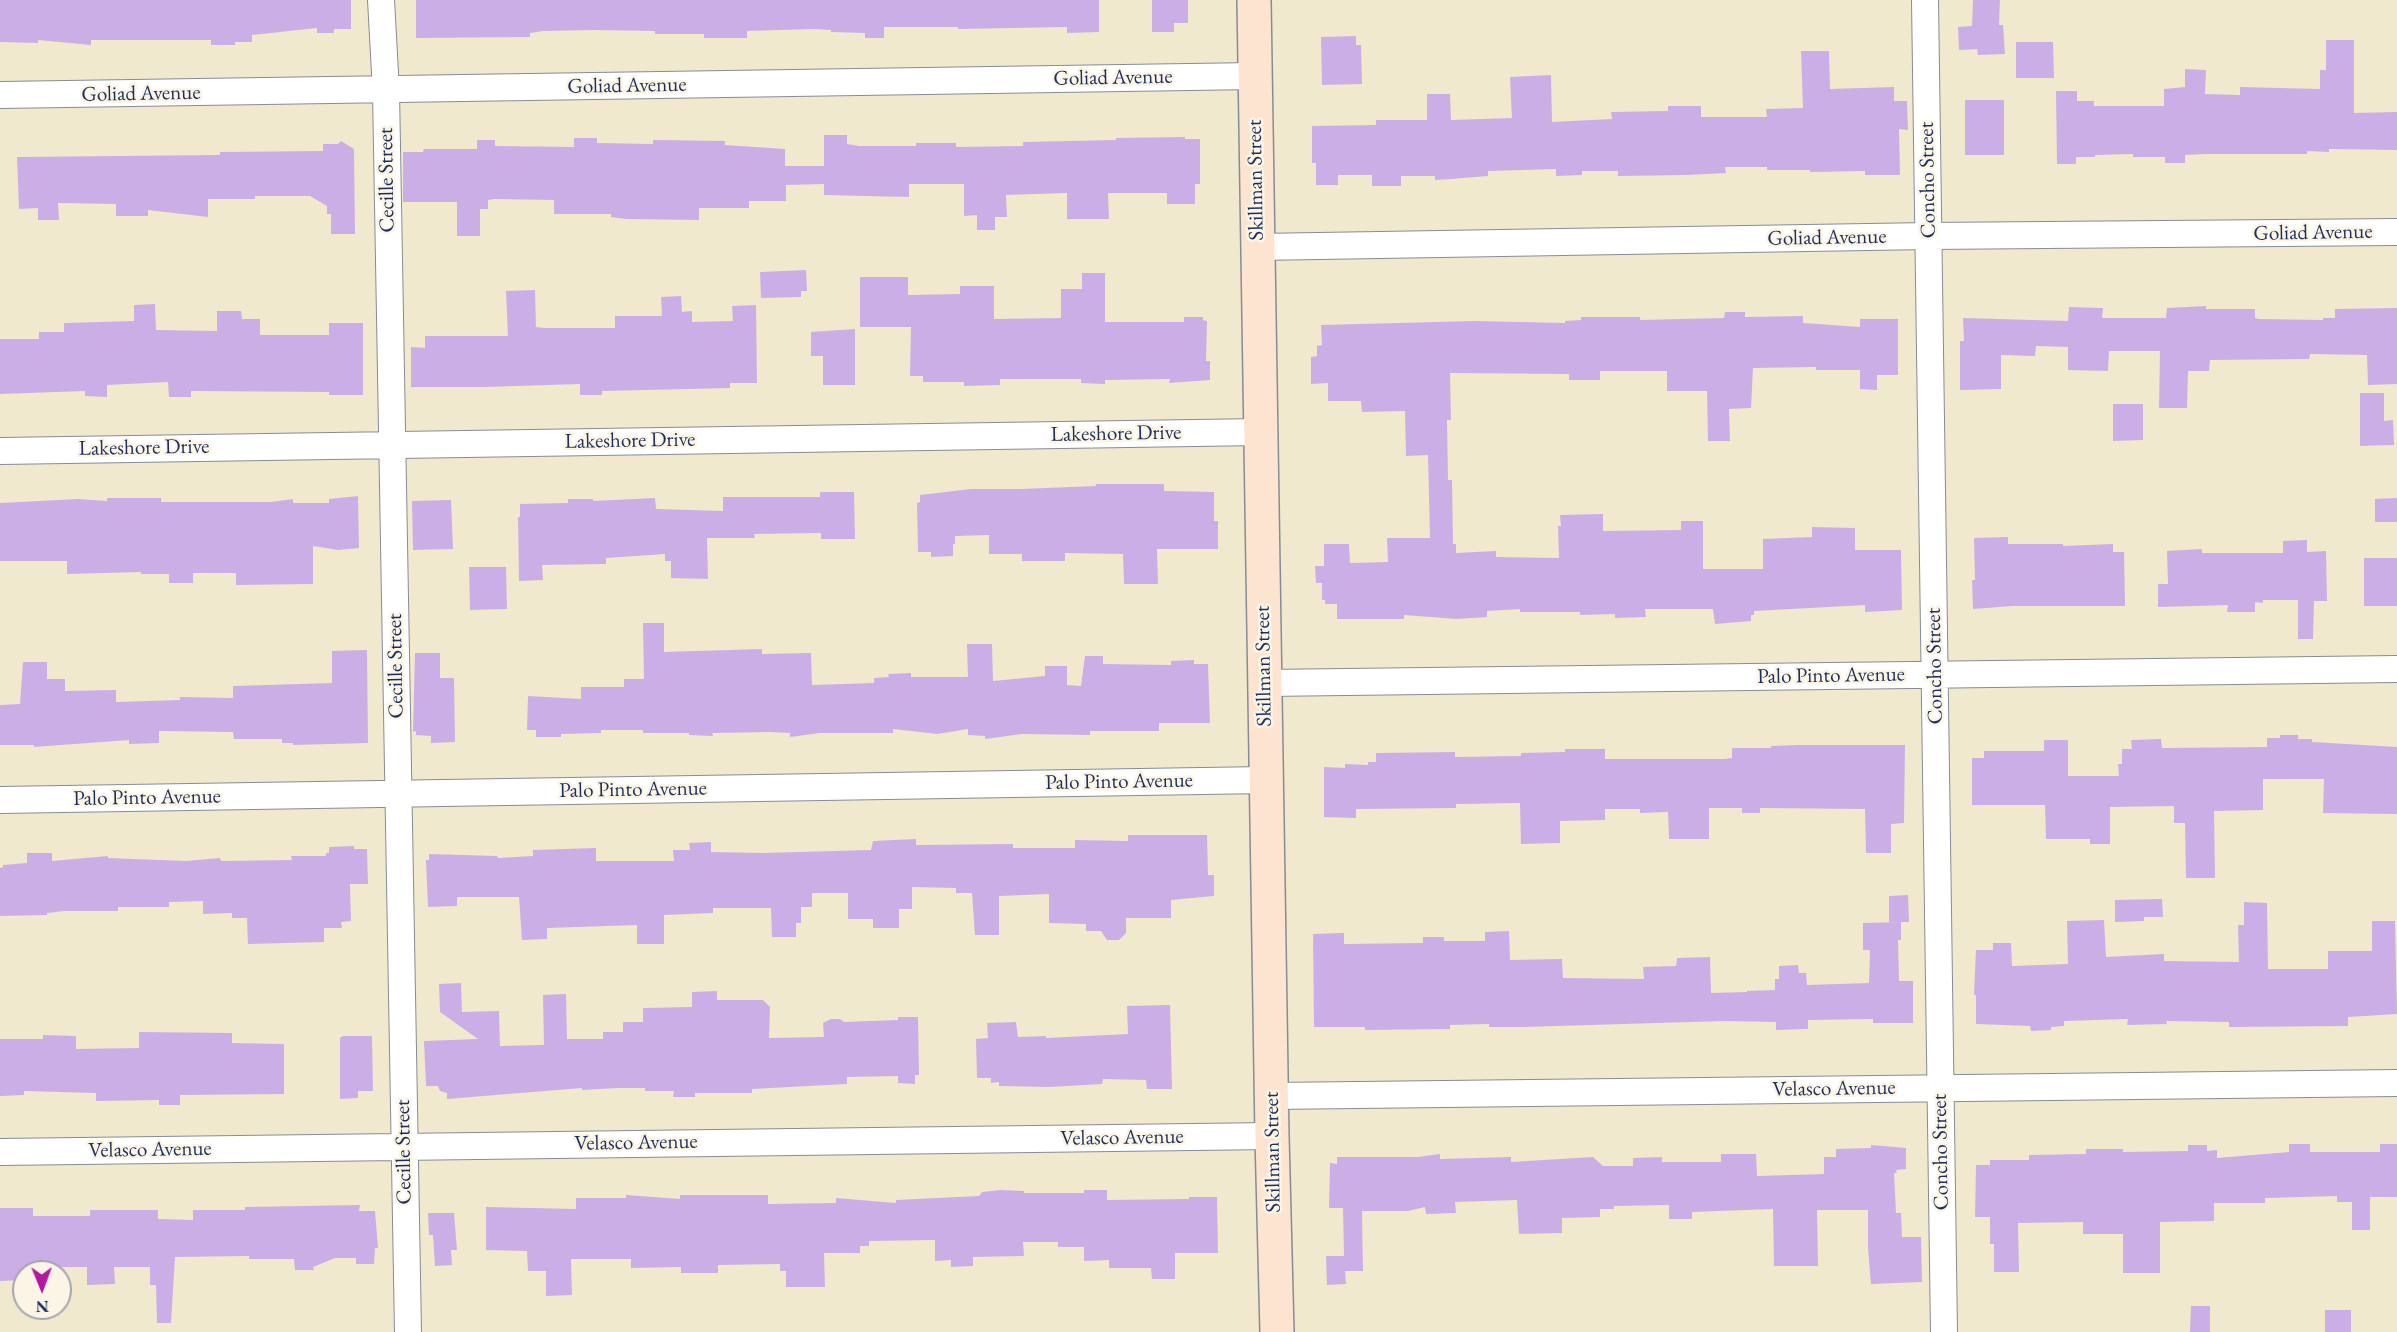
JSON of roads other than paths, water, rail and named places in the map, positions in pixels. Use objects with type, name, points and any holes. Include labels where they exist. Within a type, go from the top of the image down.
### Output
[{"type":"main road","name":"Skillman Street","points":[[1254,0],[1277,1332]]},
{"type":"street","name":"Cecille Street","points":[[381,0],[386,91],[408,1332]]},
{"type":"street","name":"Concho Street","points":[[1925,0],[1944,1332]]},
{"type":"street","name":"Goliad Avenue","points":[[0,95],[386,91],[1255,75]]},
{"type":"street","name":"Goliad Avenue","points":[[1257,247],[1929,236],[2397,232]]},
{"type":"street","name":"Lakeshore Drive","points":[[0,451],[1260,432]]},
{"type":"street","name":"Palo Pinto Avenue","points":[[1265,683],[2397,669]]},
{"type":"street","name":"Palo Pinto Avenue","points":[[0,800],[1266,780]]},
{"type":"street","name":"Velasco Avenue","points":[[1272,1096],[2397,1083]]},
{"type":"street","name":"Velasco Avenue","points":[[0,1152],[1272,1136]]}]
